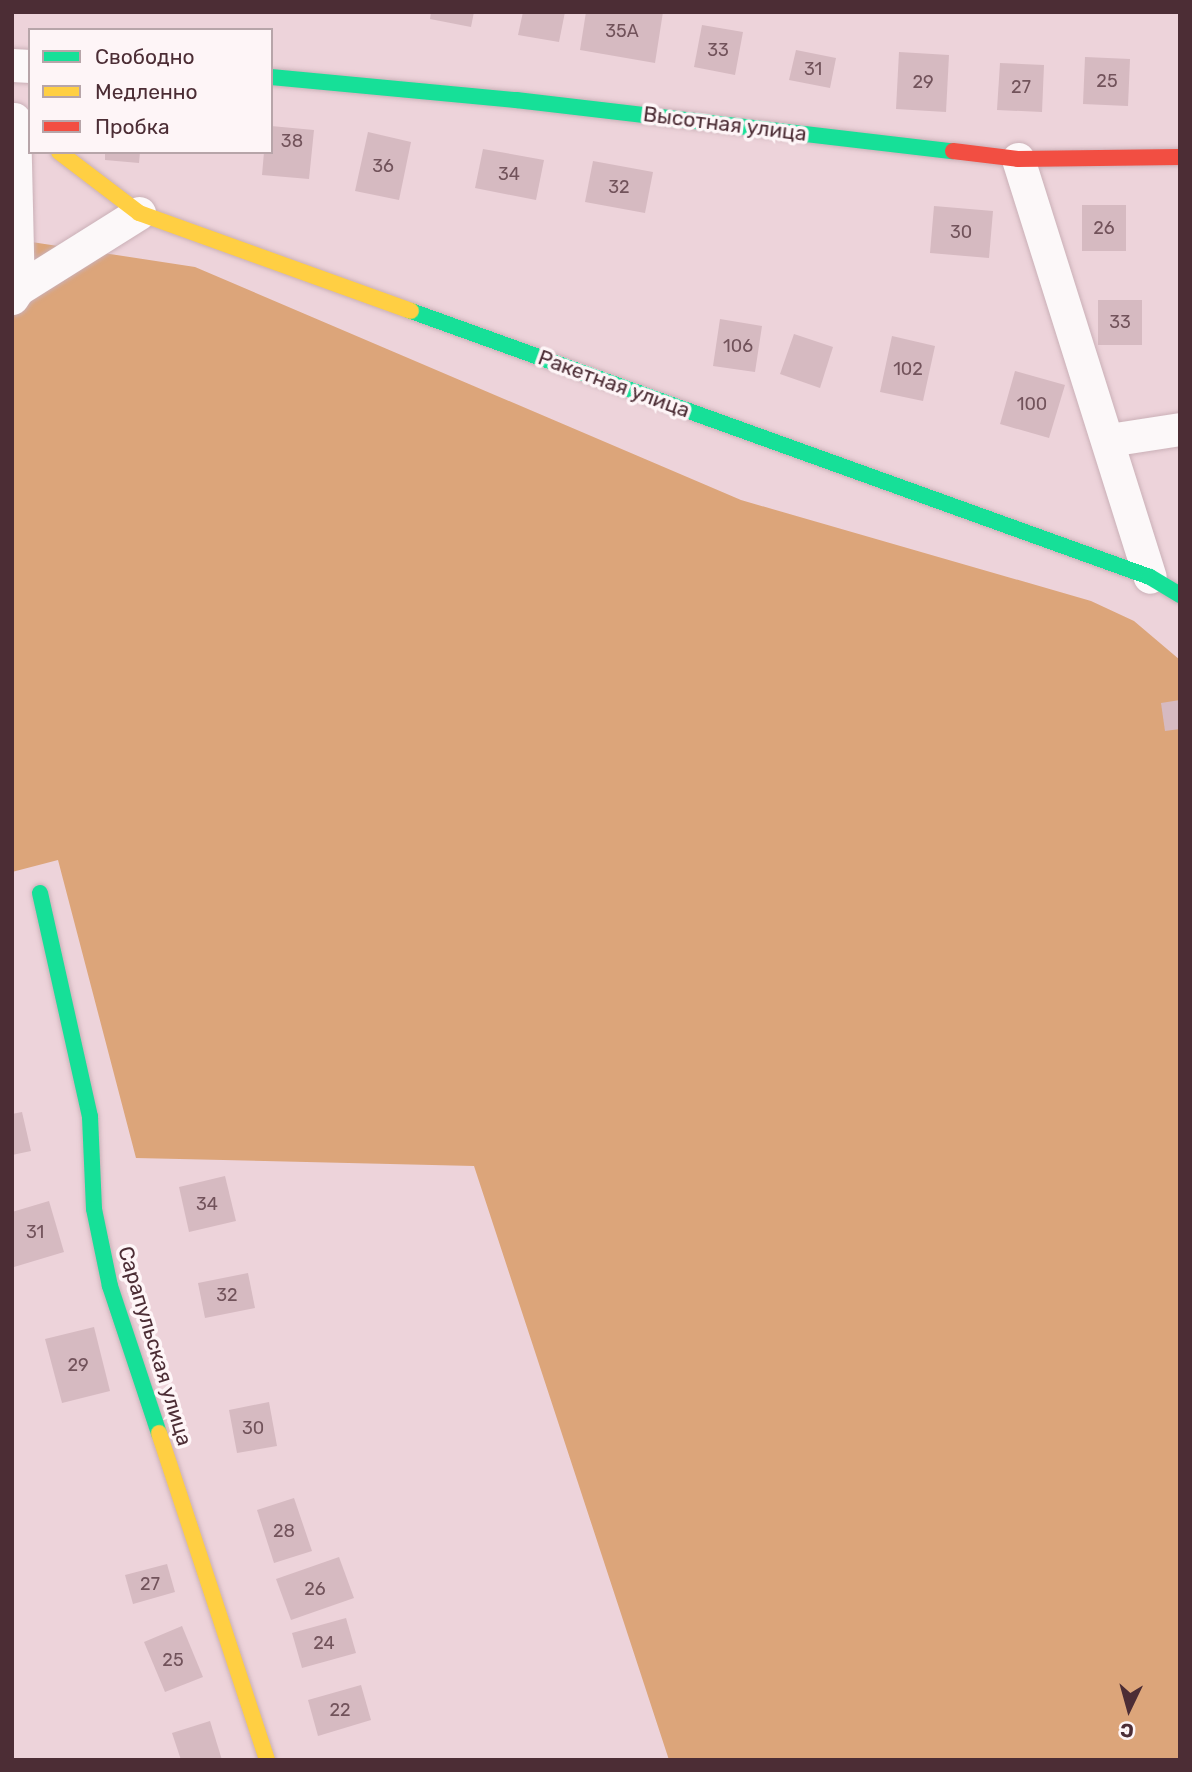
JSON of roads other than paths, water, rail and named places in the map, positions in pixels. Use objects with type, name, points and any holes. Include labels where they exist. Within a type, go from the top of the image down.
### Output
[{"type":"street","name":"Высотная улица","points":[[273,77],[516,100],[1018,159],[1180,157]]},
{"type":"street","points":[[15,294],[19,122]]},
{"type":"street","name":"Ракетная улица","points":[[61,154],[139,213],[1150,577],[1180,595]]},
{"type":"street","points":[[1018,159],[1109,440],[1150,577]]},
{"type":"street","points":[[15,294],[139,213]]},
{"type":"street","points":[[1109,440],[1180,429]]},
{"type":"street","name":"Сарапульская улица","points":[[40,893],[90,1117],[94,1209],[110,1286],[267,1760]]}]
